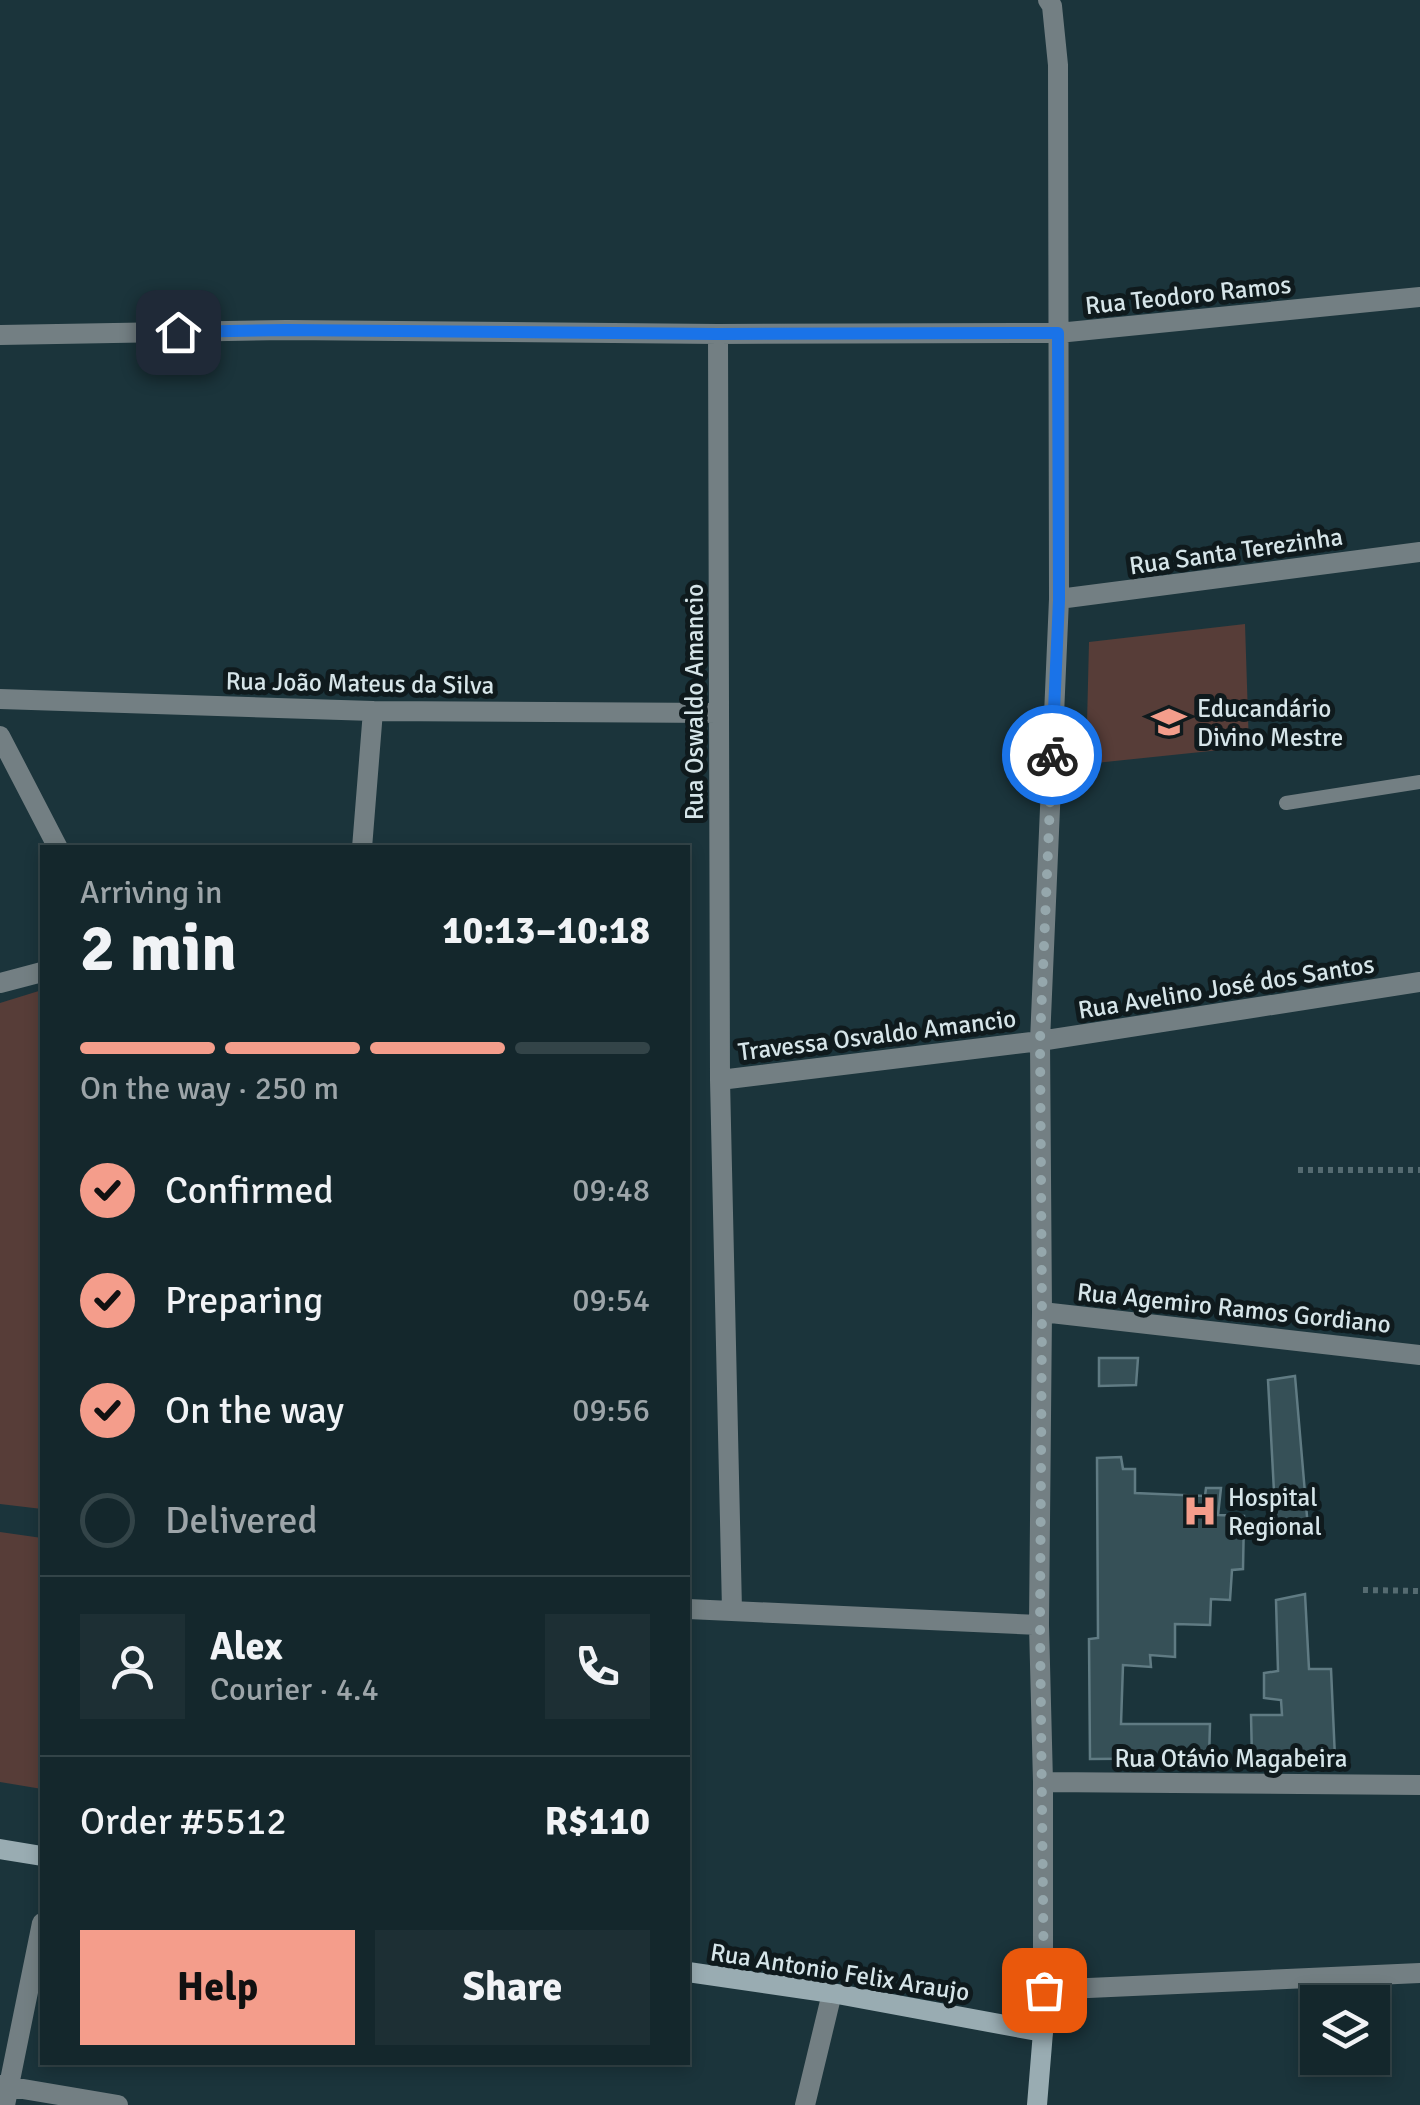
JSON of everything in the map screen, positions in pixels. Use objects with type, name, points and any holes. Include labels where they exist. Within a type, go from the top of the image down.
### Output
[{"type":"main road","points":[[0,1849],[40,1856]]},
{"type":"main road","name":"Rua Antonio Felix Araujo","points":[[690,1972],[832,1993],[1042,2032]]},
{"type":"main road","points":[[1037,2105],[1042,2032]]},
{"type":"street","points":[[1042,2032],[1040,1041],[1059,600],[1058,65],[1052,6],[1048,0]]},
{"type":"street","name":"Rua Teodoro Ramos","points":[[0,335],[286,330],[1058,333],[1420,296]]},
{"type":"street","name":"Rua Oswaldo Amancio","points":[[718,334],[720,1080],[732,1610]]},
{"type":"street","name":"Rua Santa Terezinha","points":[[1059,600],[1420,552]]},
{"type":"street","name":"Rua João Mateus da Silva","points":[[0,698],[372,710],[719,713]]},
{"type":"street","points":[[362,845],[372,710]]},
{"type":"street","points":[[0,736],[56,845]]},
{"type":"street","points":[[0,983],[40,973]]},
{"type":"street","name":"Rua Avelino José dos Santos","points":[[1040,1041],[1420,982]]},
{"type":"street","name":"Travessa Osvaldo Amancio","points":[[720,1080],[1040,1041]]},
{"type":"street","name":"Rua Agemiro Ramos Gordiano","points":[[1042,1312],[1420,1354]]},
{"type":"street","points":[[690,1609],[1040,1624]]},
{"type":"street","name":"Rua Otávio Magabeira","points":[[1042,1782],[1420,1785]]},
{"type":"street","points":[[40,1932],[4,2092],[118,2105]]},
{"type":"street","points":[[1044,1990],[1420,1973]]},
{"type":"street","points":[[805,2105],[832,1993]]},
{"type":"lane","points":[[1286,802],[1420,782]]},
{"type":"path","points":[[1298,1170],[1420,1170]]},
{"type":"path","points":[[1363,1590],[1420,1591]]},
{"type":"shaded area","points":[[1245,624],[1249,747],[1086,764],[1089,642]]},
{"type":"shaded area","points":[[40,991],[40,1509],[0,1504],[0,1003]]},
{"type":"shaded area","points":[[0,1532],[40,1538],[40,1789],[0,1782]]},
{"type":"building","points":[[1099,1358],[1138,1358],[1136,1385],[1099,1386]]},
{"type":"building","points":[[1295,1376],[1308,1528],[1276,1529],[1268,1380]]},
{"type":"building","points":[[1121,1457],[1123,1469],[1135,1469],[1135,1493],[1205,1496],[1206,1488],[1221,1488],[1218,1515],[1244,1516],[1243,1569],[1232,1570],[1230,1600],[1211,1599],[1210,1625],[1175,1624],[1175,1657],[1150,1655],[1151,1667],[1123,1665],[1121,1724],[1210,1724],[1209,1758],[1090,1759],[1089,1639],[1098,1638],[1097,1458]]},
{"type":"building","points":[[1305,1594],[1309,1669],[1331,1669],[1335,1758],[1252,1759],[1251,1715],[1282,1715],[1281,1700],[1264,1698],[1264,1673],[1278,1671],[1276,1600]]},
{"type":"way so far","points":[[1044,1990],[1040,1041],[1052,755]]},
{"type":"place","name":"Educandário Divino Mestre","points":[[1169,722]]},
{"type":"place","name":"Hospital Regional","points":[[1200,1511]]},
{"type":"route","points":[[178,332],[1058,333],[1059,600],[1052,755]]}]
